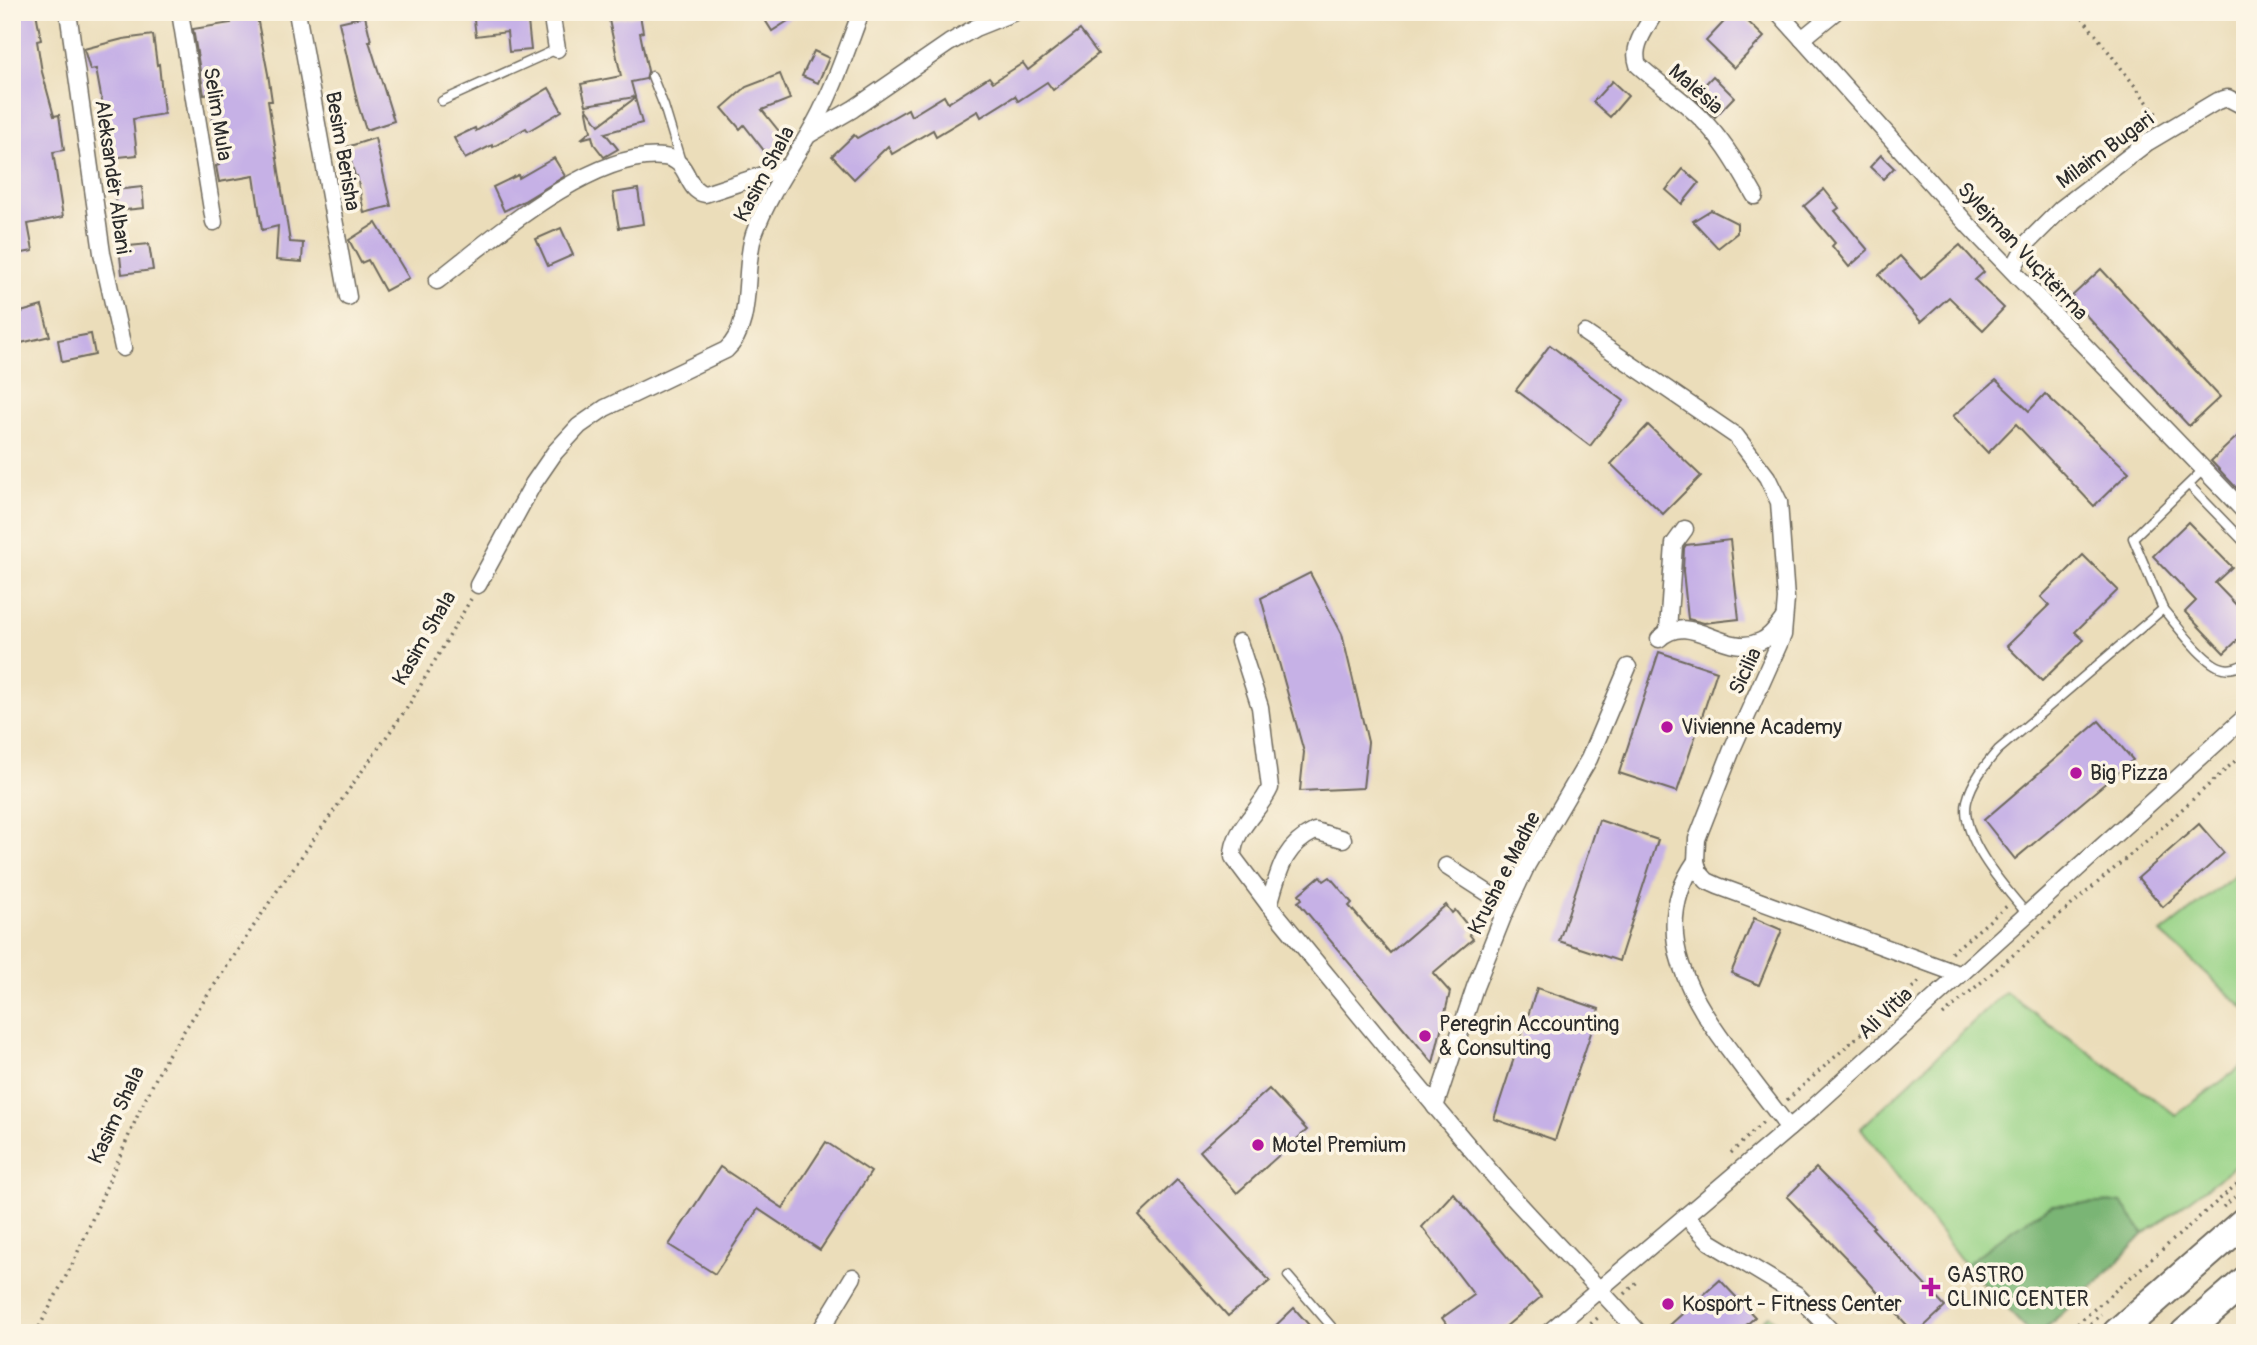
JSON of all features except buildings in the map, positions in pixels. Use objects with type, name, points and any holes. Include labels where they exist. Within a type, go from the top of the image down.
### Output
[{"type":"highway","points":[[2117,1333],[2245,1221]]},
{"type":"highway","points":[[2185,1333],[2245,1281]]},
{"type":"street","name":"Aleksandër Albani","points":[[68,12],[103,253],[123,348]]},
{"type":"street","name":"Selim Mula","points":[[180,12],[215,222]]},
{"type":"street","name":"Besim Berisha","points":[[297,12],[348,297]]},
{"type":"street","points":[[551,12],[557,49]]},
{"type":"street","name":"Kasim Shala","points":[[478,585],[533,484],[555,452],[579,426],[605,408],[726,350],[734,343],[744,317],[747,265],[753,236],[763,211],[808,135],[832,86],[861,12]]},
{"type":"street","points":[[808,135],[853,109],[949,43],[975,28],[1015,12]]},
{"type":"street","name":"Malësia","points":[[1655,12],[1636,46],[1634,55],[1638,65],[1709,126],[1726,148],[1755,196]]},
{"type":"street","name":"Sylejman Vuçitërrna","points":[[1778,12],[1970,227],[2245,512]]},
{"type":"street","points":[[1802,40],[1835,12]]},
{"type":"street","name":"Milaim Bugari","points":[[2012,270],[2027,243],[2042,226],[2095,181],[2168,130],[2217,100],[2228,99],[2245,107]]},
{"type":"street","points":[[437,281],[505,226],[579,181],[625,161],[653,157],[672,159],[682,166],[696,190],[705,194],[787,167]]},
{"type":"street","name":"Sicilia","points":[[1585,333],[1736,436],[1767,477],[1779,502],[1786,616],[1778,649],[1733,747],[1697,839],[1696,861],[1686,875],[1676,906],[1675,924],[1678,952],[1686,981],[1703,1015],[1789,1128]]},
{"type":"street","points":[[1685,529],[1674,544],[1663,634],[1681,627],[1738,646],[1763,641],[1786,616]]},
{"type":"street","points":[[1239,642],[1260,707],[1270,788],[1232,847],[1233,857],[1269,905],[1435,1107],[1548,1236],[1601,1289],[1639,1333]]},
{"type":"street","name":"Krusha e Madhe","points":[[1435,1107],[1475,987],[1504,915],[1528,865],[1590,759],[1628,667]]},
{"type":"street","name":"Ali Vitia","points":[[1548,1333],[1789,1128],[2245,717]]},
{"type":"street","points":[[1269,905],[1289,849],[1315,831],[1343,839]]},
{"type":"street","points":[[1696,861],[1699,872],[1707,881],[1718,886],[1958,974]]},
{"type":"street","points":[[1446,866],[1494,897],[1504,915]]},
{"type":"street","points":[[1686,1216],[1710,1242],[1796,1294],[1833,1333]]},
{"type":"street","points":[[819,1333],[853,1277]]},
{"type":"lane","points":[[443,102],[557,49]]},
{"type":"lane","points":[[652,76],[682,166]]},
{"type":"lane","points":[[2204,470],[2133,538],[2162,609],[2211,662],[2222,668],[2236,668],[2245,664]]},
{"type":"lane","points":[[2189,485],[2245,543]]},
{"type":"lane","points":[[2027,914],[2001,883],[1972,837],[1966,803],[1973,784],[1998,750],[2162,609]]},
{"type":"lane","points":[[1289,1276],[1336,1333]]},
{"type":"path","points":[[2078,12],[2168,130]]},
{"type":"path","name":"Kasim Shala","points":[[36,1333],[73,1263],[140,1110],[166,1058],[277,891],[409,705],[453,633],[478,585]]},
{"type":"path","points":[[2067,1333],[2245,1177]]},
{"type":"path","points":[[2232,1333],[2245,1322]]},
{"type":"green space","points":[[2245,868],[2245,1009],[2161,933]]},
{"type":"green space","points":[[2005,992],[2176,1115],[2245,1064],[2245,1159],[2144,1234],[2121,1202],[2052,1205],[1965,1265],[1861,1128]]},
{"type":"green space","points":[[2121,1202],[2144,1234],[2101,1279],[2040,1333],[2030,1333],[1965,1265],[2014,1228],[2052,1205]]},
{"type":"green space","points":[[1769,1315],[1788,1333],[1751,1333]]},
{"type":"place","name":"Vivienne Academy","points":[[1667,727]]},
{"type":"place","name":"Big Pizza","points":[[2076,773]]},
{"type":"place","name":"Peregrin Accounting & Consulting","points":[[1425,1036]]},
{"type":"place","name":"Motel Premium","points":[[1258,1145]]},
{"type":"place","name":"GASTRO CLINIC CENTER","points":[[1931,1287]]},
{"type":"place","name":"Kosport - Fitness Center","points":[[1668,1304]]}]
